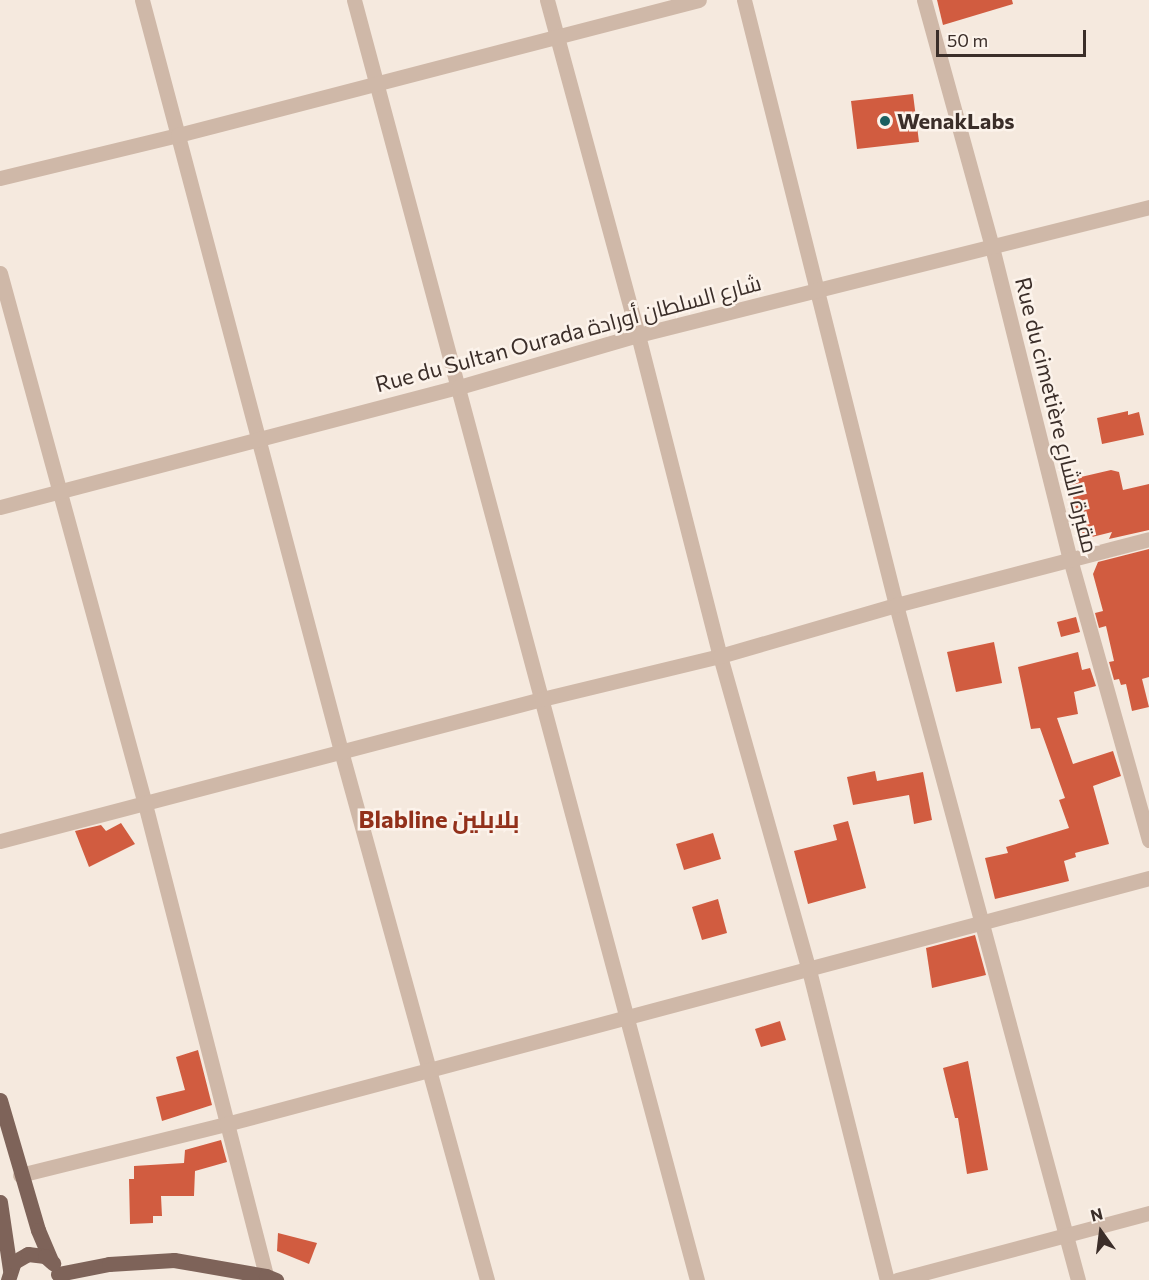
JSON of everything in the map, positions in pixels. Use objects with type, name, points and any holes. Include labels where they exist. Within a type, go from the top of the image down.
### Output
[{"type":"main road","points":[[0,1100],[20,1175],[38,1230],[56,1272]]},
{"type":"main road","points":[[0,1202],[9,1275]]},
{"type":"main road","points":[[9,1275],[14,1262],[28,1254],[45,1256],[56,1272]]},
{"type":"main road","points":[[56,1272],[109,1264],[174,1260],[271,1278]]},
{"type":"street","points":[[142,0],[260,438],[341,752],[487,1280]]},
{"type":"street","points":[[354,0],[697,1280]]},
{"type":"street","points":[[547,0],[638,335],[720,656],[809,970],[887,1280]]},
{"type":"street","points":[[0,178],[178,135],[699,0]]},
{"type":"street","points":[[744,0],[896,605],[1078,1280]]},
{"type":"street","name":"Rue du cimetière مقبرة الشارع","points":[[924,0],[992,247],[1070,559],[1149,840]]},
{"type":"street","name":"Rue du Sultan Ourada شارع السلطان أورادة","points":[[0,507],[459,387],[638,335],[1149,207]]},
{"type":"street","points":[[0,273],[145,804],[226,1124],[271,1278]]},
{"type":"street","points":[[0,841],[542,699],[720,656],[896,605],[1149,539]]},
{"type":"street","points":[[20,1175],[226,1124],[1149,878]]},
{"type":"street","points":[[897,1280],[1149,1213]]},
{"type":"building","points":[[937,0],[1012,0],[1013,4],[943,25]]},
{"type":"building","name":"WenakLabs","points":[[913,94],[919,142],[857,149],[851,101]]},
{"type":"building","points":[[1128,411],[1128,415],[1139,412],[1144,435],[1102,444],[1097,418]]},
{"type":"building","points":[[1111,470],[1119,472],[1123,490],[1149,484],[1149,530],[1109,539],[1112,532],[1084,539],[1068,480]]},
{"type":"building","points":[[1149,549],[1149,677],[1142,679],[1149,707],[1132,711],[1126,684],[1121,685],[1119,679],[1114,680],[1109,662],[1114,661],[1106,626],[1099,628],[1095,613],[1103,611],[1093,574],[1098,562]]},
{"type":"building","points":[[1076,617],[1080,632],[1061,637],[1057,622]]},
{"type":"building","points":[[994,642],[1002,683],[956,692],[947,652]]},
{"type":"building","points":[[1078,652],[1082,670],[1090,668],[1096,686],[1074,692],[1078,714],[1057,718],[1073,764],[1113,751],[1121,776],[1093,786],[1109,844],[1075,853],[1076,857],[1064,861],[1069,881],[995,899],[985,858],[1008,853],[1006,847],[1069,828],[1059,800],[1065,798],[1040,728],[1031,729],[1018,667]]},
{"type":"building","points":[[875,771],[877,781],[923,772],[932,820],[914,824],[909,795],[853,805],[847,777]]},
{"type":"building","points":[[848,821],[866,888],[808,904],[794,851],[837,840],[833,825]]},
{"type":"building","points":[[121,823],[135,844],[89,867],[75,831],[101,825],[106,831]]},
{"type":"building","points":[[713,833],[721,859],[684,870],[676,844]]},
{"type":"building","points":[[718,899],[727,933],[702,940],[692,907]]},
{"type":"building","points":[[975,935],[986,975],[932,988],[926,948]]},
{"type":"building","points":[[780,1021],[786,1040],[761,1047],[755,1029]]},
{"type":"building","points":[[198,1050],[212,1105],[162,1121],[156,1097],[185,1090],[176,1057]]},
{"type":"building","points":[[968,1061],[988,1170],[967,1174],[958,1118],[955,1118],[943,1068]]},
{"type":"building","points":[[221,1140],[227,1162],[195,1171],[194,1196],[161,1196],[162,1216],[153,1216],[153,1223],[130,1224],[129,1179],[134,1179],[134,1166],[184,1163],[185,1150]]},
{"type":"building","points":[[278,1233],[317,1243],[309,1264],[277,1251]]},
{"type":"place","name":"WenakLabs","points":[[885,121]]},
{"type":"district","name":"Blabline بلابلين","points":[[439,819]]}]
